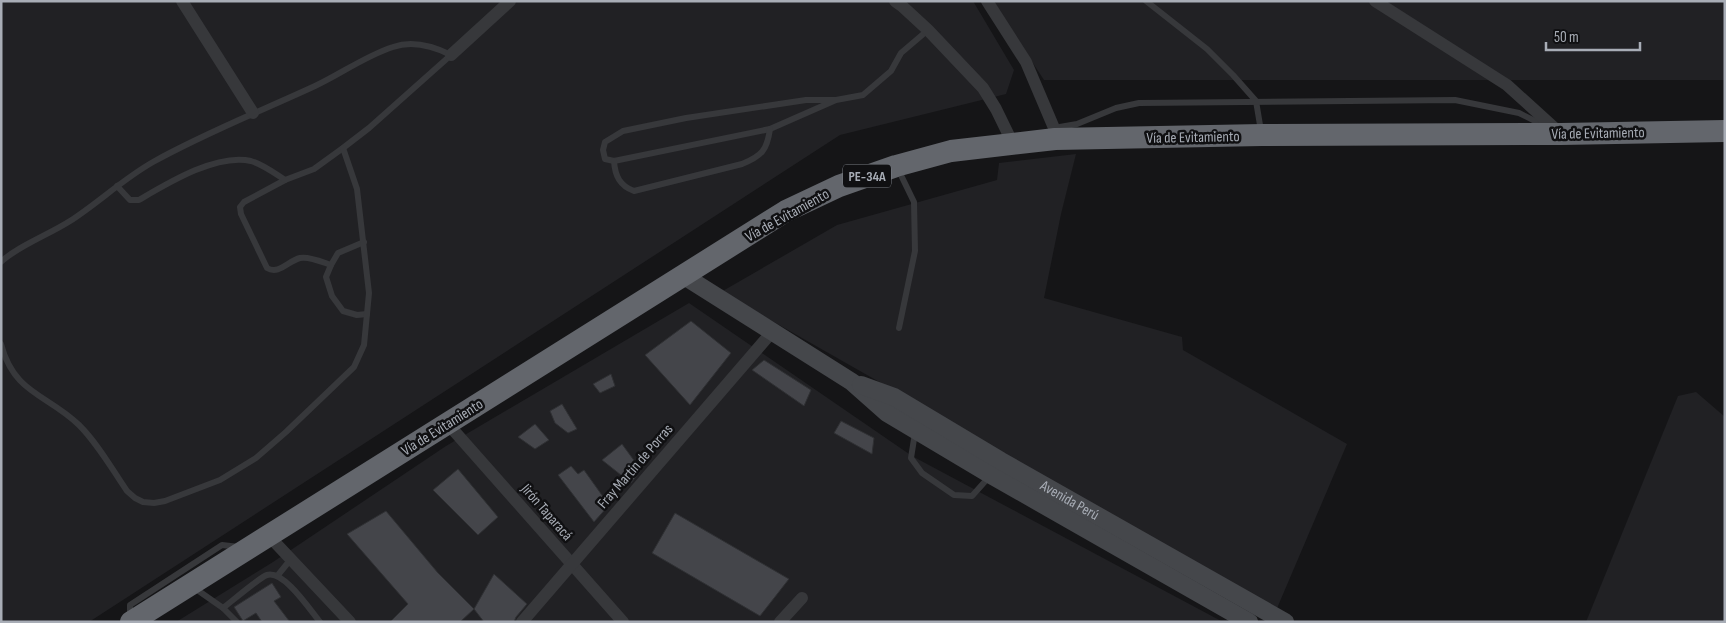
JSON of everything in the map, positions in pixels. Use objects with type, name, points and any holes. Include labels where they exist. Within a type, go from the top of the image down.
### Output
[{"type":"highway","name":"Vía de Evitamiento","points":[[131,622],[786,212],[838,186],[896,166],[951,151],[1013,144],[1054,133],[1262,135],[1562,134],[1725,131]]},
{"type":"main road","name":"Avenida Perú","points":[[684,276],[852,382],[894,396],[925,425],[1249,622]]},
{"type":"main road","name":"Avenida Perú","points":[[996,468],[1265,617],[1285,622]]},
{"type":"street","points":[[182,1],[253,113]]},
{"type":"street","points":[[451,55],[510,1]]},
{"type":"street","points":[[894,1],[928,30],[982,88],[996,109],[1013,144]]},
{"type":"street","points":[[987,1],[1026,62],[1054,133]]},
{"type":"street","points":[[1375,1],[1507,85],[1562,134]]},
{"type":"street","name":"Fray Martin de Porras","points":[[522,622],[772,332]]},
{"type":"street","name":"Jirón Taparacá","points":[[448,424],[622,622]]},
{"type":"street","points":[[268,536],[347,621]]},
{"type":"street","points":[[780,622],[802,598]]},
{"type":"lane","points":[[1146,1],[1207,49],[1256,102],[1262,135]]},
{"type":"lane","points":[[836,100],[770,129],[614,162],[606,159],[603,150],[605,142],[623,131],[686,118],[806,100],[836,100],[863,95],[891,72],[901,53],[928,30]]},
{"type":"lane","points":[[1,262],[82,213],[153,162],[253,113],[315,86],[394,46],[414,44],[433,46],[451,55],[369,128],[314,169],[285,180],[244,202],[240,207],[241,214],[268,268],[272,271],[278,270],[299,258],[308,258],[331,265]]},
{"type":"lane","points":[[1054,133],[1116,108],[1139,103],[1455,100],[1519,113],[1562,134]]},
{"type":"lane","points":[[614,162],[616,175],[626,188],[634,191],[742,164],[756,158],[764,150],[769,138],[770,129]]},
{"type":"lane","points":[[1,344],[5,358],[15,376],[28,389],[78,424],[89,436],[127,491],[135,498],[143,502],[165,501],[220,480],[256,458],[286,432],[354,367],[364,346],[369,294],[364,242],[357,189],[342,148]]},
{"type":"lane","points":[[118,186],[130,200],[139,200],[191,171],[228,160],[250,161],[265,167],[285,180]]},
{"type":"lane","points":[[896,166],[914,202],[915,251],[899,328]]},
{"type":"lane","points":[[364,242],[338,253],[326,278],[332,296],[343,311],[358,315],[367,314]]},
{"type":"lane","points":[[925,425],[914,440],[911,458],[922,473],[954,494],[972,496],[996,468]]},
{"type":"lane","points":[[131,622],[130,605],[222,545],[248,549]]},
{"type":"lane","points":[[278,575],[291,559]]},
{"type":"lane","points":[[223,608],[266,575],[278,575],[320,622]]},
{"type":"lane","points":[[190,585],[223,608],[237,622]]},
{"type":"shaded area","points":[[1,1],[973,1],[1014,70],[1006,94],[840,135],[89,622],[1,622]]},
{"type":"shaded area","points":[[992,1],[1725,1],[1725,80],[1044,80]]},
{"type":"shaded area","points":[[1076,154],[1061,214],[1044,298],[1182,337],[1183,350],[1347,444],[1275,613],[969,433],[721,292],[837,225],[997,180],[999,163]]},
{"type":"shaded area","points":[[689,303],[912,456],[1223,622],[176,622],[273,562],[446,446]]},
{"type":"shaded area","points":[[1696,392],[1725,417],[1725,622],[1586,622],[1678,396]]},
{"type":"building","points":[[691,321],[731,353],[690,405],[645,355]]},
{"type":"building","points":[[764,360],[811,390],[804,406],[752,370]]},
{"type":"building","points":[[611,374],[615,386],[600,393],[593,384]]},
{"type":"building","points":[[562,404],[577,429],[568,433],[555,423],[550,411]]},
{"type":"building","points":[[841,421],[874,438],[872,454],[834,433]]},
{"type":"building","points":[[535,424],[549,440],[535,449],[518,437]]},
{"type":"building","points":[[622,444],[641,470],[631,483],[602,460]]},
{"type":"building","points":[[571,466],[578,474],[584,470],[609,505],[594,522],[558,475]]},
{"type":"building","points":[[458,469],[498,517],[478,535],[433,490]]},
{"type":"building","points":[[386,511],[438,573],[474,609],[460,622],[390,622],[408,604],[347,534]]},
{"type":"building","points":[[675,513],[789,579],[760,616],[652,553]]},
{"type":"building","points":[[494,574],[527,604],[514,622],[484,622],[474,609]]},
{"type":"building","points":[[272,583],[281,597],[274,601],[290,622],[262,622],[256,613],[243,621],[234,607]]}]
